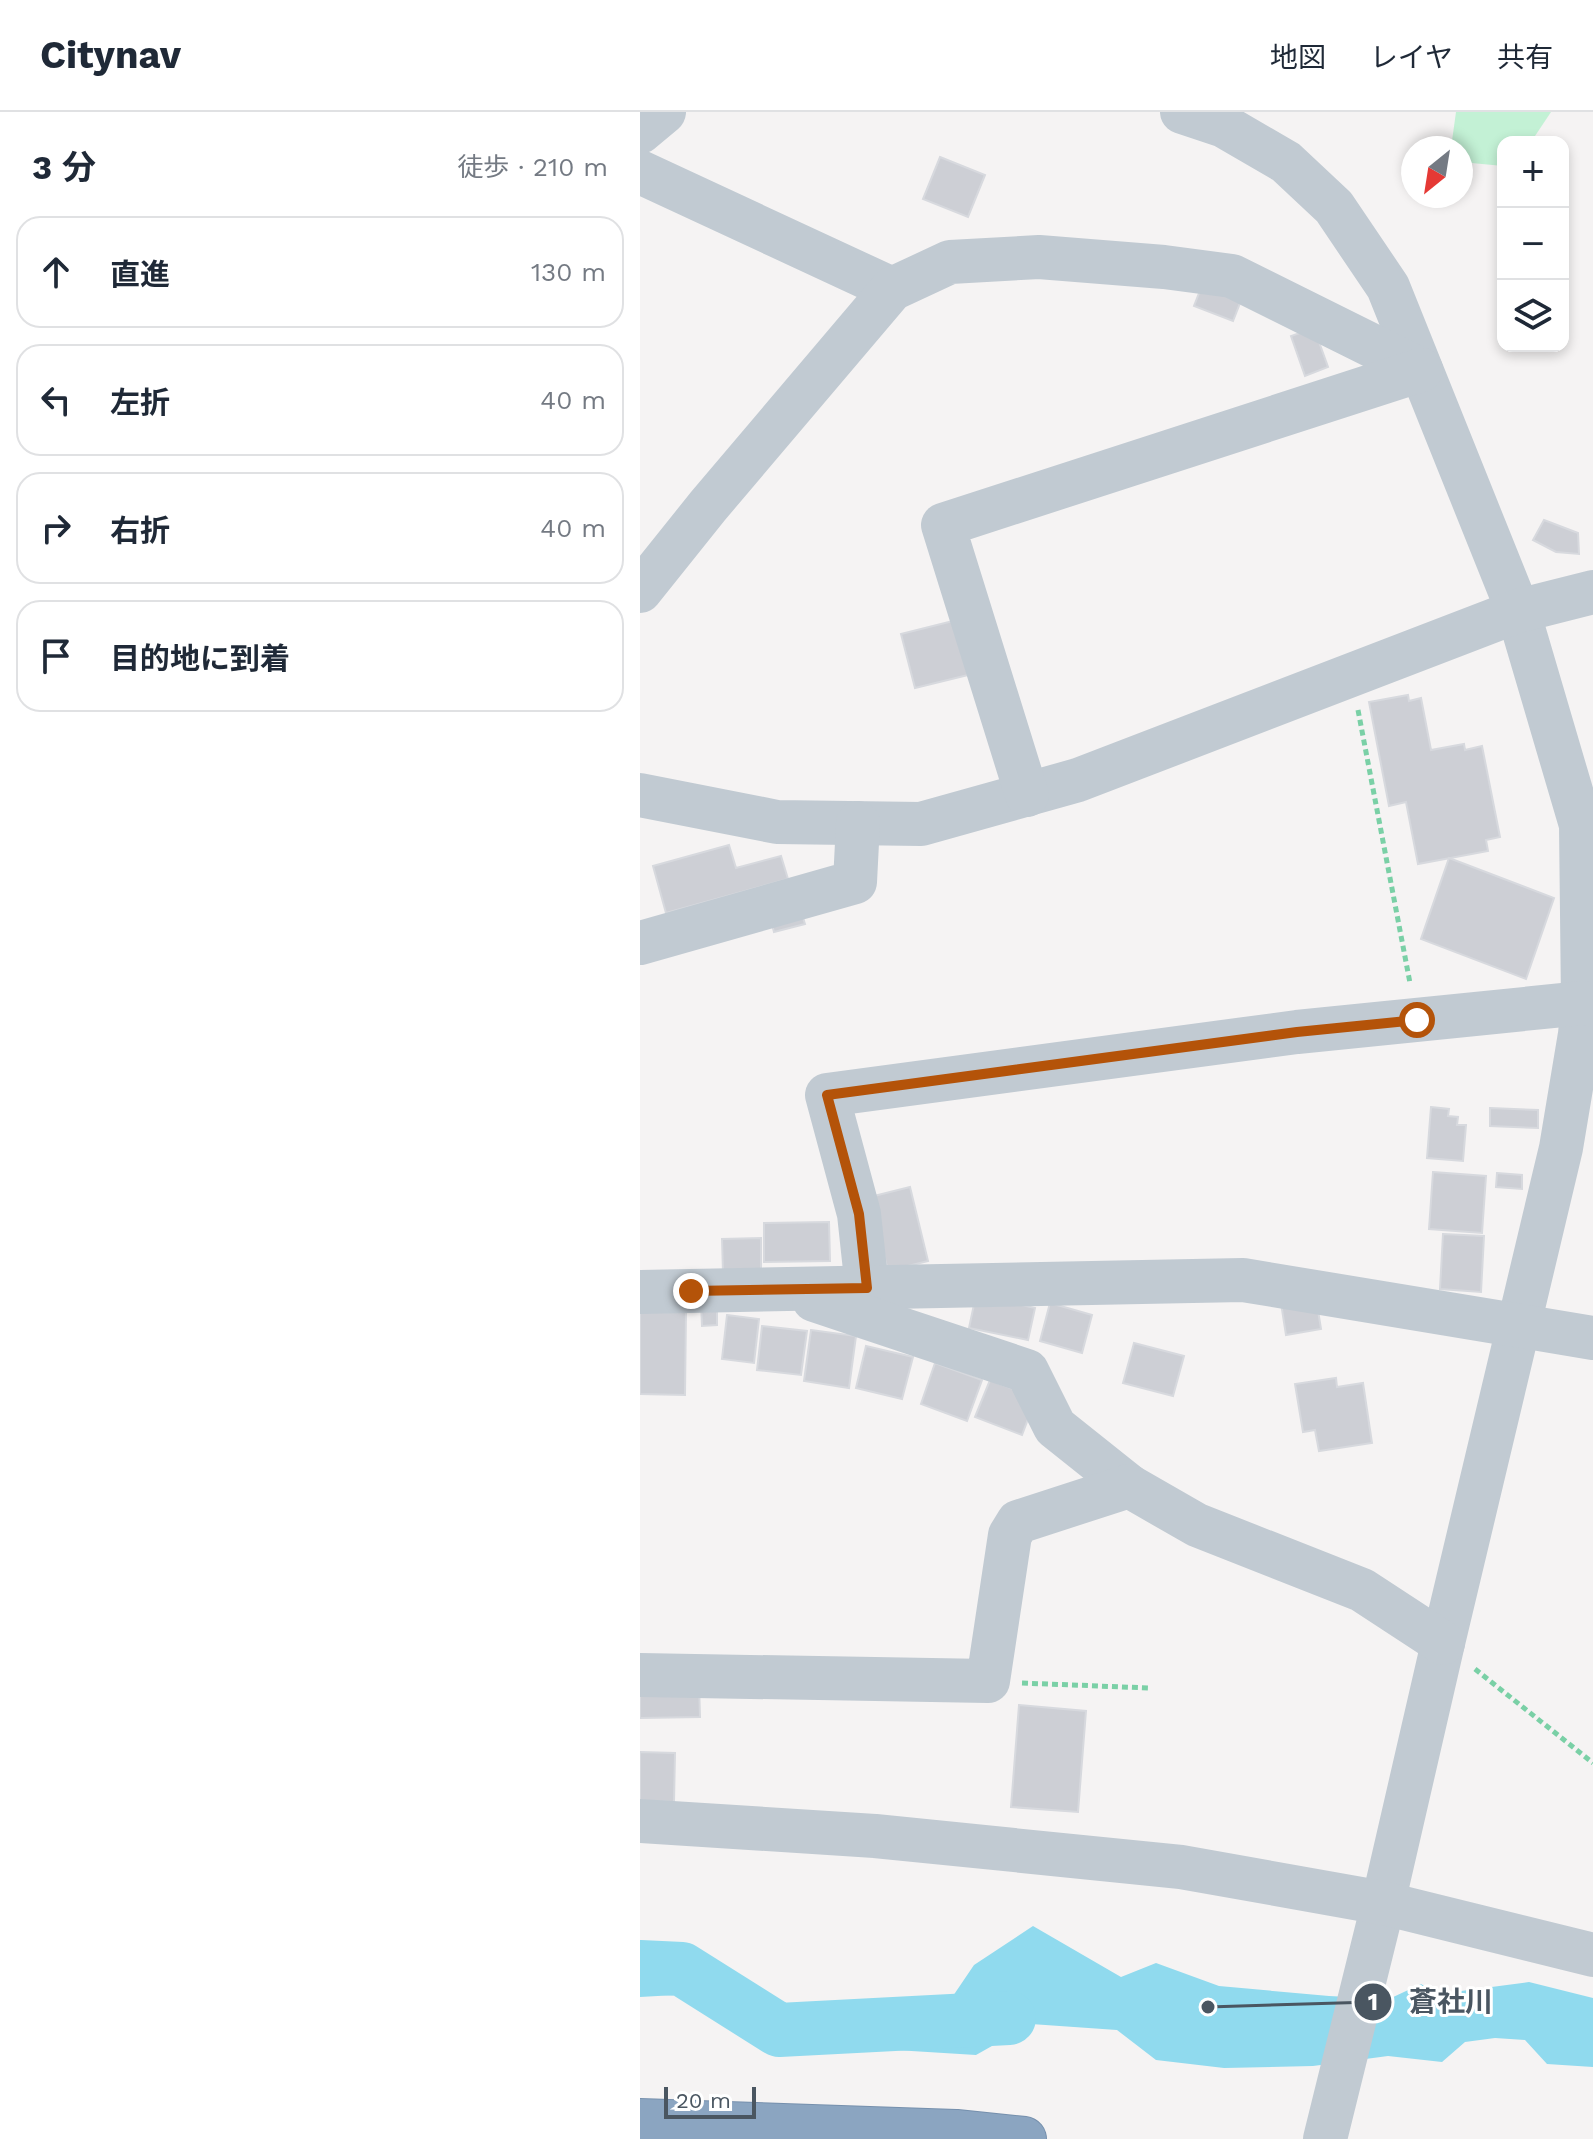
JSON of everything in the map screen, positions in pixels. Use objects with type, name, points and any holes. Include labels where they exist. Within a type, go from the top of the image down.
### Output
[{"type":"highway","points":[[640,2121],[780,2132],[1024,2139]]},
{"type":"street","points":[[640,132],[664,112]]},
{"type":"street","points":[[1182,112],[1224,126],[1286,162],[1334,207],[1388,287],[1518,611],[1581,825],[1588,1004],[1561,1148],[1326,2135]]},
{"type":"street","points":[[640,172],[892,289]]},
{"type":"street","points":[[640,591],[892,289],[950,262],[1039,257],[1232,276],[1421,370]]},
{"type":"street","points":[[1027,795],[943,525],[1421,370]]},
{"type":"street","points":[[640,795],[777,822],[921,824],[1078,780],[1518,611],[1593,592]]},
{"type":"street","points":[[640,943],[855,882],[858,823]]},
{"type":"street","points":[[867,1288],[859,1214],[827,1095],[1297,1032],[1588,1004]]},
{"type":"street","points":[[640,1260],[691,1291]]},
{"type":"street","points":[[640,1292],[1243,1280],[1593,1338]]},
{"type":"street","points":[[783,1290],[1027,1371],[1055,1427],[1129,1486],[1197,1525],[1362,1590],[1443,1643]]},
{"type":"street","points":[[640,1675],[988,1681],[1010,1535],[1018,1522],[1129,1486]]},
{"type":"street","points":[[640,1821],[875,1836],[1181,1867],[1381,1914],[1593,1955]]},
{"type":"path","points":[[1352,675],[1417,1020]]},
{"type":"path","points":[[1443,1643],[1593,1763]]},
{"type":"path","points":[[988,1681],[1149,1688]]},
{"type":"green space","points":[[1456,112],[1551,112],[1535,136],[1497,136],[1497,165],[1473,163],[1473,136],[1453,136]]},
{"type":"water","points":[[1033,1926],[1121,1977],[1156,1963],[1219,1986],[1329,1996],[1389,1999],[1421,1984],[1438,1994],[1529,1982],[1593,1998],[1593,2067],[1547,2064],[1525,2040],[1495,2038],[1465,2042],[1442,2062],[1388,2056],[1313,2066],[1224,2068],[1156,2060],[1117,2030],[1031,2024],[976,2055],[750,2041],[729,2028],[693,1994],[640,1997],[640,1953],[707,1963],[743,2010],[934,2024],[974,1965]]},
{"type":"building","points":[[940,157],[985,175],[968,217],[923,199]]},
{"type":"building","points":[[1203,283],[1242,298],[1233,321],[1194,306]]},
{"type":"building","points":[[1314,328],[1328,367],[1305,376],[1291,336]]},
{"type":"building","points":[[1544,520],[1578,533],[1579,554],[1556,552],[1533,540]]},
{"type":"building","points":[[953,621],[968,675],[915,688],[901,634]]},
{"type":"building","points":[[1408,695],[1409,701],[1421,698],[1431,750],[1464,744],[1465,750],[1482,746],[1500,837],[1486,840],[1488,851],[1418,864],[1406,802],[1389,806],[1369,702]]},
{"type":"building","points":[[729,845],[736,868],[781,856],[788,879],[666,913],[653,866]]},
{"type":"building","points":[[1449,858],[1554,898],[1526,979],[1421,939]]},
{"type":"building","points":[[798,902],[805,924],[774,932],[768,910]]},
{"type":"building","points":[[1431,1107],[1449,1109],[1448,1116],[1458,1117],[1457,1125],[1466,1125],[1463,1161],[1427,1158]]},
{"type":"building","points":[[1490,1108],[1538,1110],[1538,1128],[1490,1126]]},
{"type":"building","points":[[1433,1172],[1486,1176],[1482,1233],[1429,1229]]},
{"type":"building","points":[[1497,1173],[1522,1175],[1522,1189],[1496,1187]]},
{"type":"building","points":[[910,1187],[928,1261],[888,1271],[870,1197]]},
{"type":"building","points":[[829,1222],[830,1261],[764,1262],[764,1223]]},
{"type":"building","points":[[1443,1234],[1484,1236],[1481,1292],[1440,1289]]},
{"type":"building","points":[[761,1238],[761,1272],[723,1272],[722,1239]]},
{"type":"building","points":[[976,1295],[1035,1308],[1028,1340],[969,1328]]},
{"type":"building","points":[[1316,1298],[1321,1329],[1286,1335],[1281,1303]]},
{"type":"building","points":[[701,1303],[717,1303],[717,1325],[702,1326]]},
{"type":"building","points":[[1050,1303],[1092,1315],[1082,1353],[1040,1341]]},
{"type":"building","points":[[640,1310],[686,1311],[685,1395],[640,1394]]},
{"type":"building","points":[[727,1315],[759,1319],[754,1363],[722,1359]]},
{"type":"building","points":[[762,1326],[807,1331],[801,1375],[757,1370]]},
{"type":"building","points":[[811,1330],[856,1336],[849,1388],[804,1381]]},
{"type":"building","points":[[1134,1343],[1184,1356],[1173,1396],[1123,1383]]},
{"type":"building","points":[[866,1346],[913,1357],[902,1399],[856,1388]]},
{"type":"building","points":[[935,1363],[982,1380],[967,1421],[921,1404]]},
{"type":"building","points":[[1336,1378],[1337,1387],[1363,1383],[1372,1443],[1319,1451],[1315,1430],[1303,1432],[1295,1384]]},
{"type":"building","points":[[990,1380],[1036,1398],[1022,1435],[975,1417]]},
{"type":"building","points":[[699,1683],[700,1717],[640,1718],[640,1684]]},
{"type":"building","points":[[1019,1705],[1086,1711],[1078,1812],[1011,1807]]},
{"type":"building","points":[[640,1752],[675,1753],[674,1802],[640,1801]]},
{"type":"waterway","points":[[640,1967],[682,1969],[779,2030],[1009,2018]]},
{"type":"place","name":"蒼社川","points":[[1208,2007]]},
{"type":"route","points":[[691,1291],[867,1288],[859,1214],[827,1095],[1297,1032],[1417,1020]]}]
